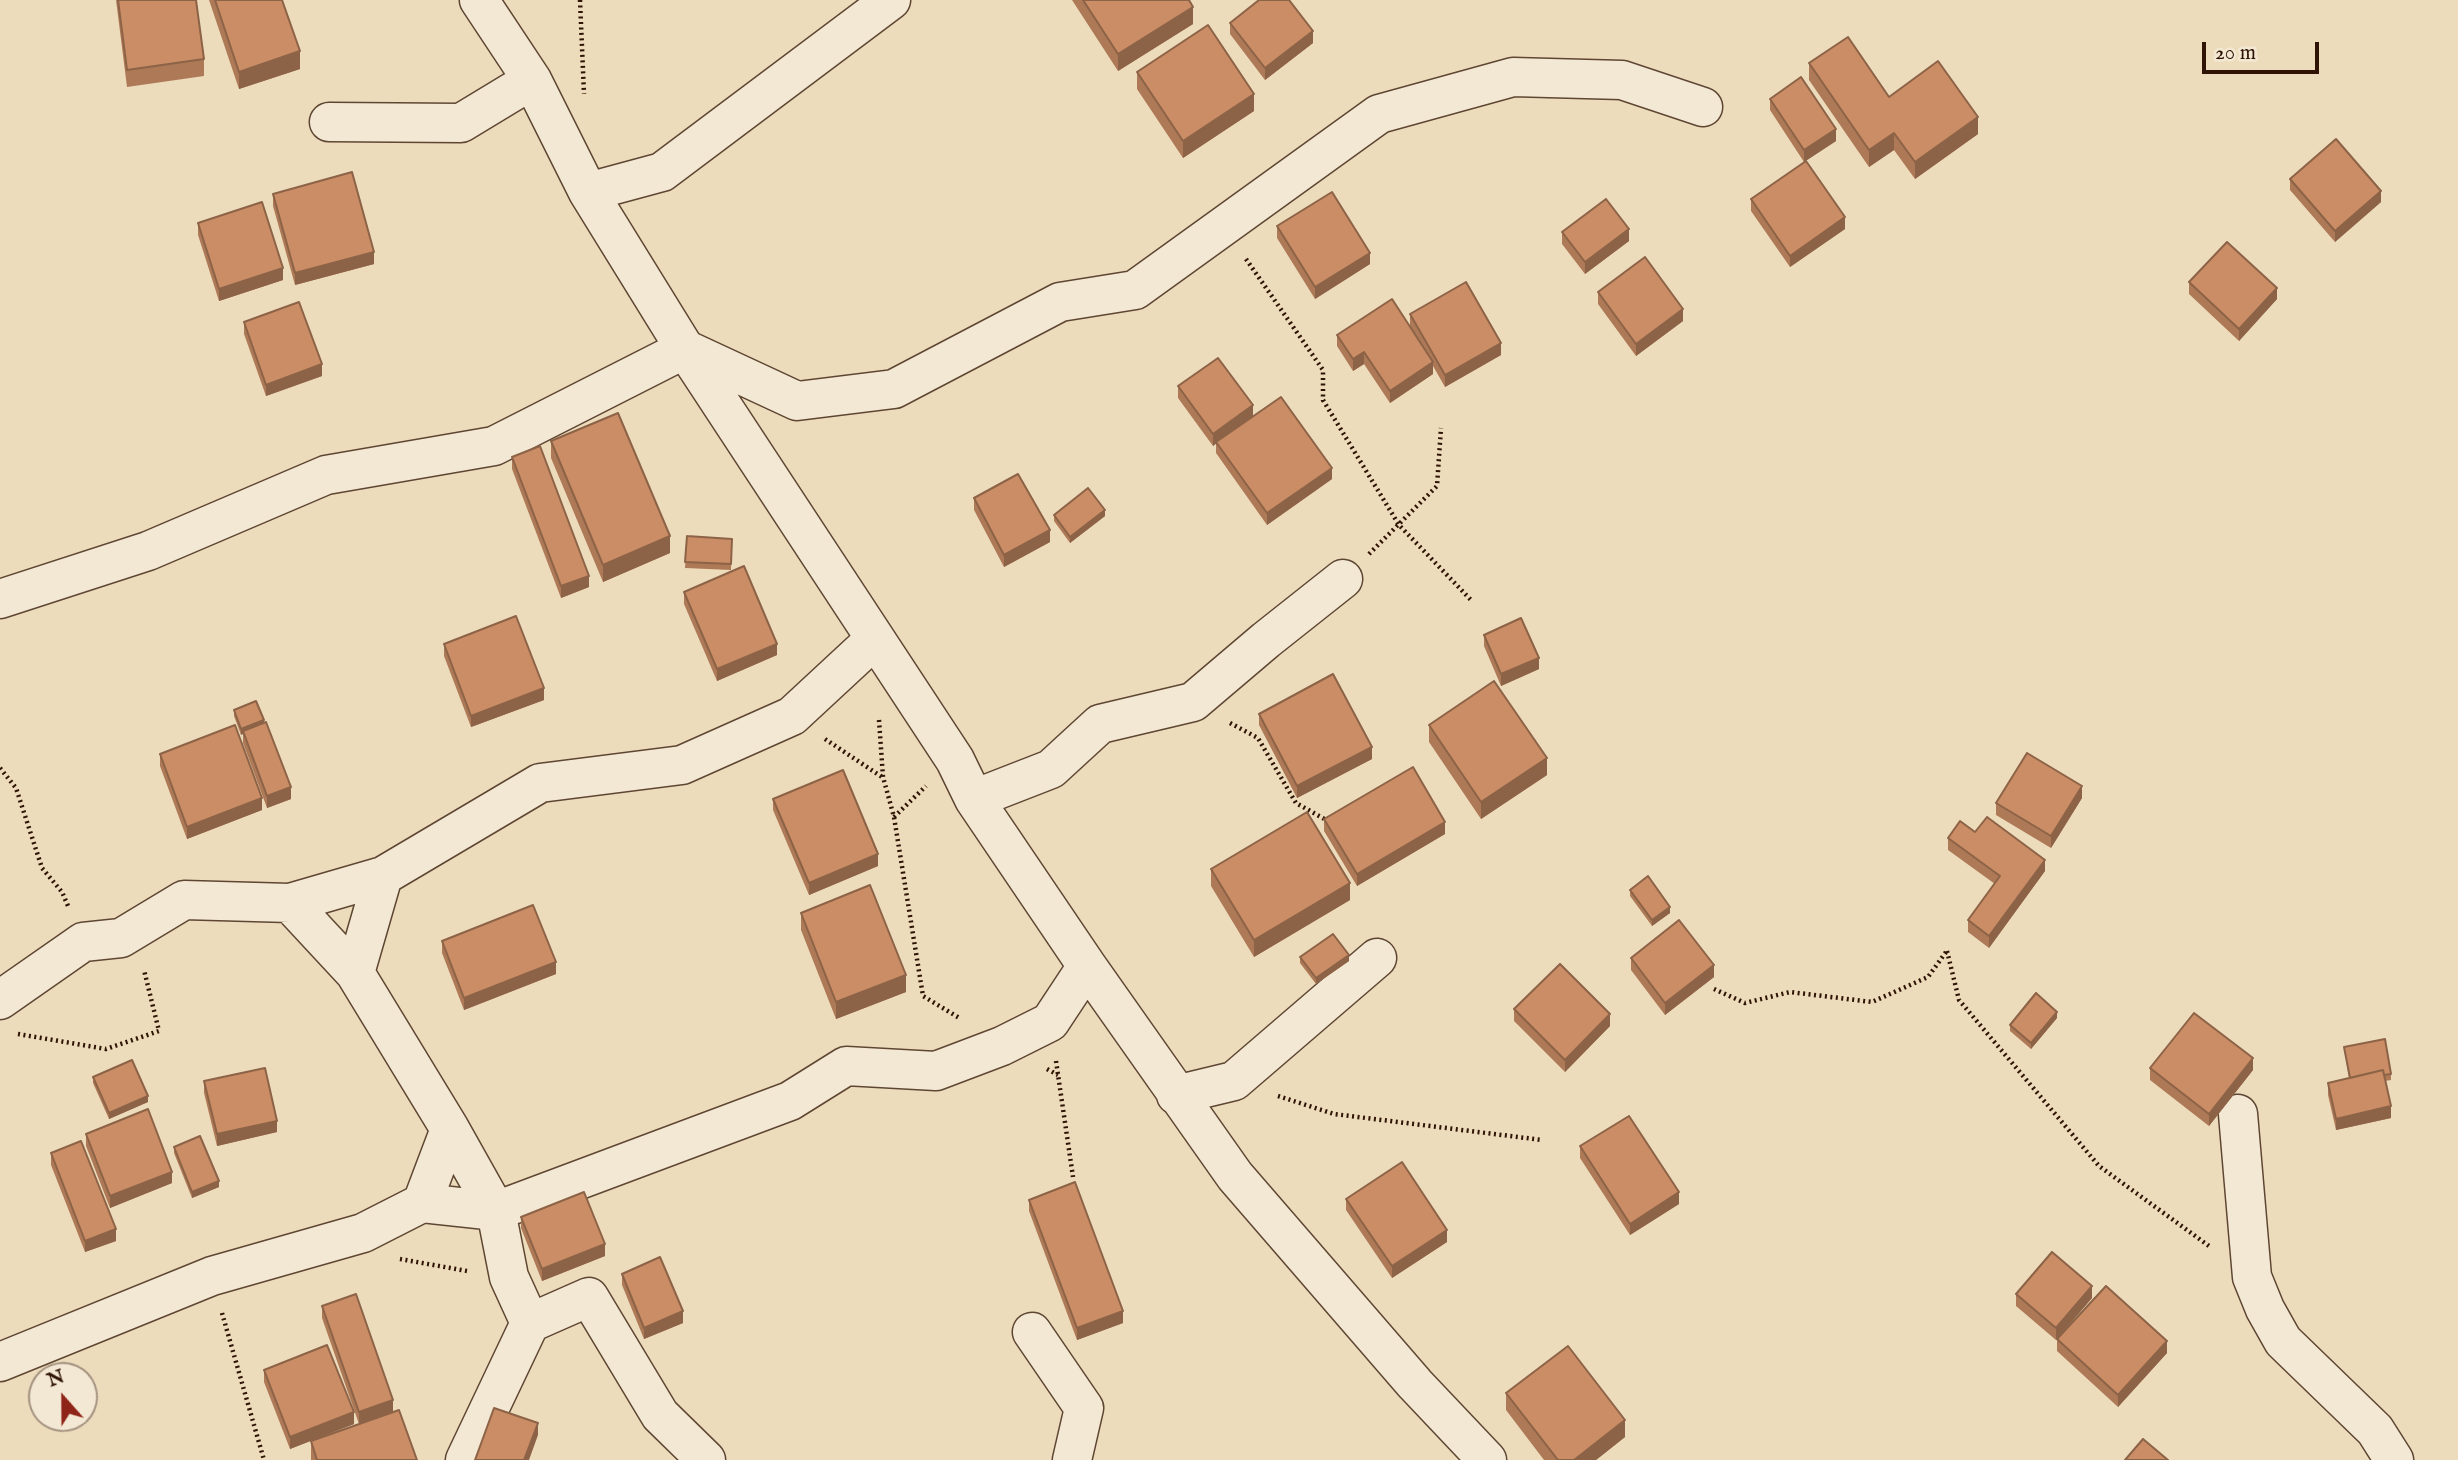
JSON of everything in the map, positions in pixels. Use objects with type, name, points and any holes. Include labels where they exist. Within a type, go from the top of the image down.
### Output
[{"type":"street","points":[[479,0],[532,80],[588,192],[685,349],[954,760],[974,799],[1176,1095],[1235,1176],[1286,1238],[1487,1460]]},
{"type":"street","points":[[588,192],[662,172],[891,0]]},
{"type":"street","points":[[685,349],[797,401],[894,389],[1060,302],[1135,289],[1379,114],[1513,77],[1622,80],[1703,107]]},
{"type":"street","points":[[329,122],[461,123],[532,80]]},
{"type":"street","points":[[0,600],[148,551],[326,475],[494,446],[685,349]]},
{"type":"street","points":[[974,799],[1051,769],[1100,724],[1193,702],[1266,639],[1343,579]]},
{"type":"street","points":[[7,1017],[83,942],[121,938],[184,900],[290,903],[383,876],[540,783],[682,765],[792,716],[875,639]]},
{"type":"street","points":[[355,973],[383,876]]},
{"type":"street","points":[[290,903],[355,973],[450,1129],[496,1212],[509,1278],[530,1322]]},
{"type":"street","points":[[1176,1095],[1234,1081],[1377,958]]},
{"type":"street","points":[[0,1362],[212,1276],[363,1233],[422,1203],[496,1212],[790,1101],[846,1066],[936,1071],[1002,1046],[1051,1022],[1087,966]]},
{"type":"street","points":[[2238,1114],[2252,1277],[2283,1341],[2375,1430],[2394,1460]]},
{"type":"street","points":[[422,1203],[450,1129]]},
{"type":"street","points":[[465,1460],[530,1322],[589,1297],[660,1415],[706,1460]]},
{"type":"street","points":[[1032,1332],[1084,1408],[1072,1460]]},
{"type":"path","points":[[1219,230],[1256,270],[1323,370],[1323,400],[1399,525],[1471,600]]},
{"type":"path","points":[[1343,579],[1437,486],[1441,428]]},
{"type":"path","points":[[1193,702],[1258,738],[1296,803],[1328,821]]},
{"type":"path","points":[[879,708],[883,778],[894,817],[923,996],[1002,1046],[1058,1074]]},
{"type":"path","points":[[792,716],[883,778]]},
{"type":"path","points":[[0,768],[16,788],[42,868],[62,892],[83,942]]},
{"type":"path","points":[[7,1017],[106,1049],[159,1031],[140,955],[121,938]]},
{"type":"path","points":[[1714,989],[1745,1003],[1790,992],[1872,1002],[1928,977],[1947,951],[1959,1000],[2099,1166],[2252,1277]]},
{"type":"path","points":[[1051,1022],[1073,1177]]},
{"type":"path","points":[[1234,1081],[1334,1114],[1542,1140]]},
{"type":"path","points":[[363,1233],[403,1261],[509,1278]]},
{"type":"path","points":[[212,1276],[264,1460]]},
{"type":"building","points":[[118,0],[196,0],[204,59],[127,70]]},
{"type":"building","points":[[215,0],[282,0],[300,51],[239,72]]},
{"type":"building","points":[[1083,0],[1189,0],[1193,7],[1118,54]]},
{"type":"building","points":[[1259,0],[1289,0],[1313,31],[1265,68],[1230,23]]},
{"type":"building","points":[[1208,25],[1254,94],[1183,141],[1137,72]]},
{"type":"building","points":[[1848,37],[1889,97],[1938,61],[1978,117],[1915,162],[1894,133],[1869,150],[1809,63]]},
{"type":"building","points":[[1801,77],[1836,129],[1804,150],[1770,99]]},
{"type":"building","points":[[2336,139],[2381,191],[2335,231],[2290,179]]},
{"type":"building","points":[[1806,161],[1845,217],[1790,256],[1751,199]]},
{"type":"building","points":[[352,172],[374,252],[295,273],[273,194]]},
{"type":"building","points":[[1332,192],[1370,253],[1315,287],[1277,226]]},
{"type":"building","points":[[1606,199],[1629,229],[1585,262],[1562,232]]},
{"type":"building","points":[[262,202],[283,268],[219,289],[198,223]]},
{"type":"building","points":[[2227,242],[2277,288],[2239,329],[2189,282]]},
{"type":"building","points":[[1645,257],[1683,309],[1636,344],[1598,292]]},
{"type":"building","points":[[1466,282],[1501,343],[1445,375],[1410,314]]},
{"type":"building","points":[[1392,299],[1433,362],[1390,391],[1364,352],[1353,359],[1337,335]]},
{"type":"building","points":[[299,302],[322,364],[266,385],[244,322]]},
{"type":"building","points":[[1218,358],[1253,405],[1213,434],[1178,386]]},
{"type":"building","points":[[1281,397],[1332,468],[1267,513],[1216,442]]},
{"type":"building","points":[[618,413],[670,536],[603,565],[551,441]]},
{"type":"building","points":[[540,446],[589,576],[561,586],[512,457]]},
{"type":"building","points":[[1018,474],[1050,530],[1004,555],[974,498]]},
{"type":"building","points":[[1088,488],[1105,510],[1070,537],[1054,515]]},
{"type":"building","points":[[687,536],[732,539],[731,564],[685,562]]},
{"type":"building","points":[[744,566],[777,644],[717,669],[684,592]]},
{"type":"building","points":[[516,616],[544,688],[471,716],[444,644]]},
{"type":"building","points":[[1521,618],[1539,658],[1501,674],[1484,635]]},
{"type":"building","points":[[1333,674],[1372,747],[1297,786],[1259,714]]},
{"type":"building","points":[[1494,681],[1547,758],[1481,802],[1429,725]]},
{"type":"building","points":[[256,701],[264,720],[241,729],[234,710]]},
{"type":"building","points":[[266,722],[291,787],[267,796],[243,731]]},
{"type":"building","points":[[235,725],[262,798],[187,827],[160,754]]},
{"type":"building","points":[[2027,753],[2082,786],[2051,836],[1996,803]]},
{"type":"building","points":[[1413,767],[1445,822],[1357,874],[1324,819]]},
{"type":"building","points":[[843,770],[878,854],[809,883],[773,799]]},
{"type":"building","points":[[1307,812],[1350,883],[1254,940],[1211,869]]},
{"type":"building","points":[[1987,817],[2045,860],[1989,936],[1968,920],[2000,876],[1948,838],[1960,821],[1975,832]]},
{"type":"building","points":[[1648,876],[1670,907],[1652,920],[1630,890]]},
{"type":"building","points":[[870,885],[906,975],[836,1002],[801,913]]},
{"type":"building","points":[[533,905],[556,962],[464,998],[442,941]]},
{"type":"building","points":[[1679,920],[1714,965],[1665,1003],[1631,958]]},
{"type":"building","points":[[1333,934],[1349,955],[1316,978],[1300,957]]},
{"type":"building","points":[[1560,964],[1610,1014],[1565,1060],[1514,1009]]},
{"type":"building","points":[[2036,993],[2057,1012],[2031,1043],[2010,1025]]},
{"type":"building","points":[[2194,1013],[2253,1058],[2209,1114],[2150,1068]]},
{"type":"building","points":[[2385,1039],[2391,1074],[2384,1075],[2383,1070],[2350,1078],[2344,1047]]},
{"type":"building","points":[[132,1060],[148,1096],[109,1113],[93,1077]]},
{"type":"building","points":[[265,1068],[277,1121],[217,1134],[204,1081]]},
{"type":"building","points":[[2383,1070],[2391,1106],[2336,1119],[2328,1083]]},
{"type":"building","points":[[148,1109],[172,1172],[110,1196],[86,1134]]},
{"type":"building","points":[[1629,1116],[1679,1192],[1630,1224],[1580,1146]]},
{"type":"building","points":[[200,1136],[219,1181],[192,1192],[174,1147]]},
{"type":"building","points":[[81,1141],[116,1229],[85,1241],[51,1153]]},
{"type":"building","points":[[1402,1162],[1447,1230],[1392,1266],[1346,1199]]},
{"type":"building","points":[[1075,1182],[1123,1311],[1077,1328],[1029,1200]]},
{"type":"building","points":[[584,1192],[605,1244],[542,1269],[521,1217]]},
{"type":"building","points":[[2052,1252],[2092,1286],[2056,1328],[2016,1294]]},
{"type":"building","points":[[660,1257],[683,1311],[644,1328],[622,1274]]},
{"type":"building","points":[[2106,1286],[2167,1341],[2118,1395],[2057,1339]]},
{"type":"building","points":[[356,1294],[393,1400],[359,1412],[322,1306]]},
{"type":"building","points":[[327,1345],[354,1412],[290,1437],[264,1370]]},
{"type":"building","points":[[1568,1346],[1625,1420],[1574,1460],[1558,1460],[1506,1393]]},
{"type":"building","points":[[494,1408],[538,1423],[524,1460],[475,1460]]},
{"type":"building","points":[[399,1410],[417,1460],[317,1460],[311,1441]]},
{"type":"building","points":[[2143,1439],[2168,1460],[2125,1460]]}]
